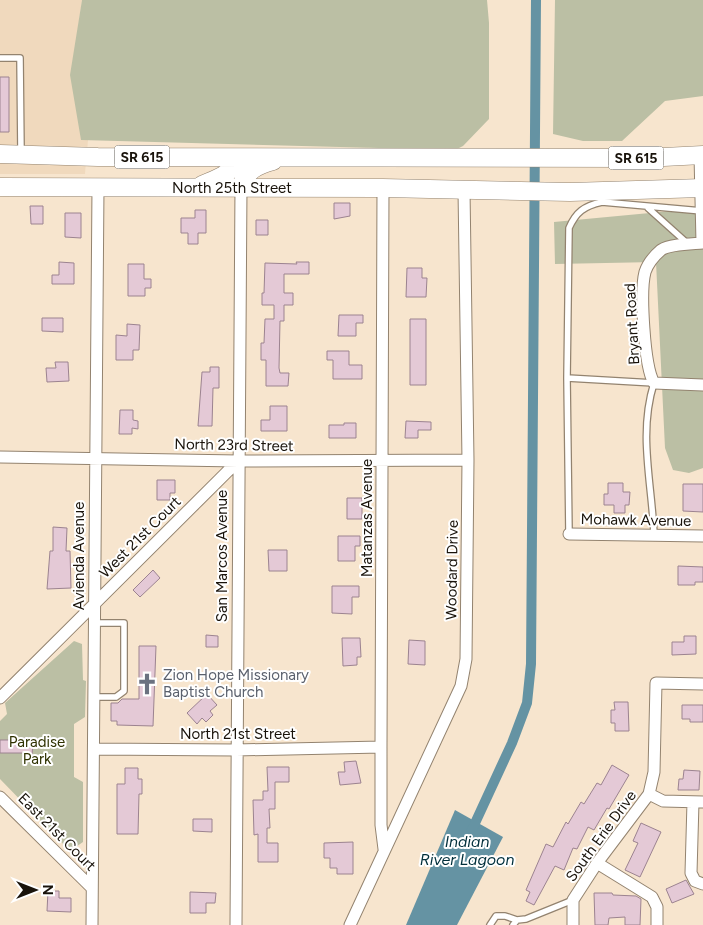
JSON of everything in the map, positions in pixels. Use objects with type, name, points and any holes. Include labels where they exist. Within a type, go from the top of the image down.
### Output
[{"type":"main road","name":"North 25th Street","points":[[0,154],[236,158],[461,156],[644,158],[702,155]]},
{"type":"main road","points":[[196,187],[229,171],[235,164],[236,158]]},
{"type":"main road","points":[[241,187],[245,176],[255,167],[283,158]]},
{"type":"main road","name":"North 25th Street","points":[[0,187],[241,187],[464,190]]},
{"type":"main road","name":"SR 615","points":[[464,190],[498,189],[570,192],[702,188]]},
{"type":"street","points":[[702,155],[702,243]]},
{"type":"street","name":"San Marcos Avenue","points":[[236,925],[241,187]]},
{"type":"street","name":"Avienda Avenue","points":[[92,925],[98,188]]},
{"type":"street","name":"Matanzas Avenue","points":[[383,188],[381,825],[384,849]]},
{"type":"street","name":"Woodard Drive","points":[[350,925],[461,686],[466,659],[468,460],[464,190]]},
{"type":"street","name":"Bryant Road","points":[[654,383],[649,372],[646,352],[644,275],[650,261],[663,249],[702,243]]},
{"type":"street","points":[[654,383],[703,385]]},
{"type":"street","name":"North 23rd Street","points":[[0,457],[238,461],[468,460]]},
{"type":"street","name":"West 21st Court","points":[[0,698],[238,461]]},
{"type":"street","name":"Mohawk Avenue","points":[[569,534],[703,536]]},
{"type":"street","points":[[703,684],[656,683],[654,772],[649,794],[663,801],[698,802],[691,873],[695,881],[703,884]]},
{"type":"street","name":"North 21st Street","points":[[94,749],[236,750],[381,747]]},
{"type":"street","name":"South Erie Drive","points":[[573,925],[573,900],[596,863],[649,794]]},
{"type":"street","name":"East 21st Court","points":[[0,796],[92,888]]},
{"type":"street","points":[[596,863],[652,897],[657,907],[657,925]]},
{"type":"lane","points":[[0,58],[20,58],[22,155]]},
{"type":"lane","points":[[569,534],[567,242],[572,220],[576,214],[589,205],[602,202],[648,208],[702,211]]},
{"type":"lane","points":[[648,208],[682,236],[688,245]]},
{"type":"lane","points":[[567,378],[654,383],[647,412],[645,453],[654,535]]},
{"type":"lane","points":[[94,623],[124,623],[124,691],[116,696],[94,697]]},
{"type":"lane","points":[[490,925],[496,916],[505,916],[515,922],[525,922],[573,900]]},
{"type":"shaded area","points":[[0,0],[82,0],[78,28],[81,140],[88,140],[87,152],[0,149]]},
{"type":"shaded area","points":[[0,159],[86,161],[85,174],[0,174]]},
{"type":"green space","points":[[82,0],[487,0],[489,23],[489,119],[463,146],[455,150],[81,140],[70,75]]},
{"type":"green space","points":[[555,0],[703,0],[703,96],[665,101],[622,141],[583,141],[553,134]]},
{"type":"green space","points":[[703,208],[703,468],[689,473],[673,470],[665,448],[656,262],[555,264],[554,222]]},
{"type":"green space","name":"Paradise Park","points":[[74,641],[82,644],[83,680],[86,681],[85,717],[74,724],[74,777],[83,782],[83,842],[70,851],[0,779],[0,721],[7,714],[5,703]]},
{"type":"water","name":"Indian River Lagoon","points":[[455,810],[503,837],[457,925],[406,925]]},
{"type":"building","points":[[0,77],[9,77],[9,132],[0,132]]},
{"type":"building","points":[[334,203],[350,203],[350,216],[334,219]]},
{"type":"building","points":[[30,206],[43,206],[43,224],[31,224]]},
{"type":"building","points":[[195,210],[206,210],[206,233],[198,233],[198,244],[188,244],[188,233],[181,233],[181,218],[195,218]]},
{"type":"building","points":[[65,213],[81,213],[81,238],[65,237]]},
{"type":"building","points":[[256,220],[268,220],[268,235],[256,235]]},
{"type":"building","points":[[59,262],[74,263],[74,284],[52,284],[52,275],[59,275]]},
{"type":"building","points":[[296,262],[309,262],[309,274],[284,274],[284,293],[293,293],[293,305],[284,305],[284,321],[280,321],[279,368],[280,373],[289,373],[288,386],[266,386],[266,360],[261,360],[261,343],[264,343],[265,319],[274,319],[274,305],[262,305],[265,263],[297,264]]},
{"type":"building","points":[[128,264],[144,264],[144,279],[151,279],[151,288],[145,288],[145,296],[128,296]]},
{"type":"building","points":[[407,268],[422,268],[422,278],[427,278],[426,297],[406,297]]},
{"type":"building","points":[[339,315],[363,315],[363,323],[356,323],[356,336],[338,336]]},
{"type":"building","points":[[42,318],[63,318],[63,332],[42,331]]},
{"type":"building","points":[[410,319],[426,319],[426,385],[410,385]]},
{"type":"building","points":[[127,324],[140,325],[139,350],[133,350],[133,360],[116,360],[116,335],[127,336]]},
{"type":"building","points":[[327,351],[349,351],[349,365],[362,365],[362,379],[333,379],[333,360],[327,360]]},
{"type":"building","points":[[55,362],[68,362],[69,381],[47,382],[46,368],[56,368]]},
{"type":"building","points":[[210,367],[219,367],[219,388],[213,388],[212,426],[198,426],[202,372],[210,372]]},
{"type":"building","points":[[270,406],[287,406],[287,431],[261,431],[261,420],[270,420]]},
{"type":"building","points":[[120,410],[133,410],[133,420],[138,421],[138,429],[132,428],[132,434],[119,434]]},
{"type":"building","points":[[406,421],[431,422],[431,430],[418,430],[418,438],[405,438]]},
{"type":"building","points":[[344,423],[356,423],[356,438],[329,438],[329,425],[344,425]]},
{"type":"building","points":[[157,480],[175,480],[175,493],[170,493],[170,500],[157,500]]},
{"type":"building","points":[[608,483],[623,483],[623,492],[630,492],[629,505],[625,505],[625,513],[614,513],[614,505],[604,505],[604,494],[608,494]]},
{"type":"building","points":[[683,484],[703,484],[703,512],[683,511]]},
{"type":"building","points":[[347,498],[362,498],[362,519],[347,519]]},
{"type":"building","points":[[53,527],[67,528],[66,551],[70,551],[71,588],[47,589],[50,551],[53,551]]},
{"type":"building","points":[[338,536],[360,536],[360,546],[355,546],[355,561],[338,561]]},
{"type":"building","points":[[268,550],[287,550],[287,571],[269,571]]},
{"type":"building","points":[[678,566],[703,567],[703,582],[695,582],[695,585],[678,585]]},
{"type":"building","points":[[153,570],[160,578],[140,597],[133,590]]},
{"type":"building","points":[[332,586],[359,586],[359,597],[352,597],[352,614],[332,613]]},
{"type":"building","points":[[206,635],[218,636],[218,647],[206,647]]},
{"type":"building","points":[[684,636],[696,636],[696,654],[672,655],[672,642],[684,642]]},
{"type":"building","points":[[342,638],[360,638],[361,657],[357,657],[357,665],[343,666]]},
{"type":"building","points":[[409,640],[425,641],[425,665],[408,664]]},
{"type":"building","name":"Zion Hope Missionary Baptist Church","points":[[139,646],[156,646],[153,726],[117,725],[117,721],[111,721],[111,703],[118,703],[122,699],[139,699]]},
{"type":"building","points":[[207,694],[217,705],[210,711],[213,715],[206,722],[202,718],[197,724],[187,713]]},
{"type":"building","points":[[614,702],[628,702],[629,731],[615,731],[615,723],[611,723],[611,710],[615,710]]},
{"type":"building","points":[[682,705],[703,705],[703,722],[690,722],[690,719],[682,719]]},
{"type":"building","points":[[24,738],[33,738],[32,757],[23,757],[23,753],[0,753],[0,740],[24,740]]},
{"type":"building","points":[[356,761],[361,783],[340,785],[338,772],[345,772],[344,762]]},
{"type":"building","points":[[612,765],[629,775],[609,809],[607,808],[594,830],[588,827],[577,849],[573,848],[564,870],[555,866],[534,905],[526,901],[530,892],[526,890],[546,844],[553,847],[566,822],[568,824],[581,802],[584,804],[597,783],[601,785]]},
{"type":"building","points":[[267,767],[289,767],[289,782],[275,782],[275,809],[269,809],[270,828],[267,828],[267,843],[278,843],[278,862],[258,862],[258,834],[254,835],[253,800],[263,800],[263,791],[268,791]]},
{"type":"building","points":[[125,768],[138,768],[138,779],[142,779],[142,794],[139,794],[138,834],[117,834],[117,784],[125,784]]},
{"type":"building","points":[[684,770],[700,771],[699,790],[678,790],[679,779],[683,779]]},
{"type":"building","points":[[193,819],[212,819],[212,832],[193,831]]},
{"type":"building","points":[[641,823],[661,832],[640,877],[625,870],[638,843],[633,841]]},
{"type":"building","points":[[353,842],[353,874],[337,874],[337,868],[330,868],[330,858],[324,858],[324,843]]},
{"type":"building","points":[[686,880],[694,894],[672,903],[666,889]]},
{"type":"building","points":[[48,891],[59,891],[59,898],[71,898],[71,912],[47,911]]},
{"type":"building","points":[[190,892],[216,893],[215,903],[206,903],[206,913],[190,913]]},
{"type":"building","points":[[594,893],[636,896],[641,899],[640,925],[625,925],[625,917],[609,918],[608,925],[595,925]]},
{"type":"waterway","points":[[470,834],[512,743],[527,703],[531,664],[536,0]]},
{"type":"place","name":"Zion Hope Missionary Baptist Church","points":[[147,684]]}]
